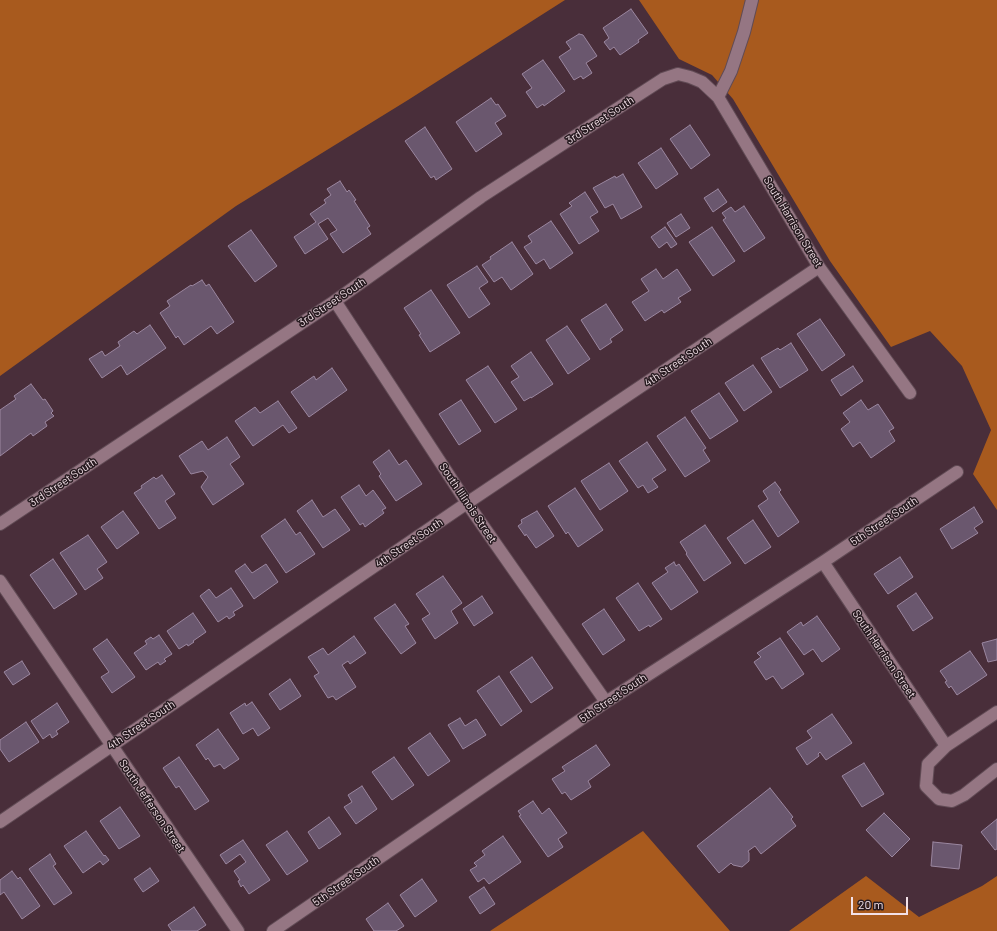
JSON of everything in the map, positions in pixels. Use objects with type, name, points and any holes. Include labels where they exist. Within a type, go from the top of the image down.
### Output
[{"type":"street","points":[[718,97],[731,71],[751,9],[752,0]]},
{"type":"street","name":"South Harrison Street","points":[[663,79],[678,74],[690,77],[702,82],[718,97],[819,267],[910,393]]},
{"type":"street","name":"3rd Street South","points":[[0,524],[335,301],[481,197],[663,79]]},
{"type":"street","name":"4th Street South","points":[[0,822],[467,503],[819,267]]},
{"type":"street","name":"South Illinois Street","points":[[335,301],[467,503],[606,702]]},
{"type":"street","name":"5th Street South","points":[[273,931],[606,702],[823,562],[957,472]]},
{"type":"street","name":"South Harrison Street","points":[[823,562],[946,746]]},
{"type":"street","name":"South Jefferson Street","points":[[0,581],[238,931]]},
{"type":"street","points":[[997,712],[946,746],[928,764],[926,786],[939,799],[952,801],[964,795],[997,769]]},
{"type":"shaded area","points":[[0,0],[565,0],[408,100],[236,206],[0,376]]},
{"type":"shaded area","points":[[639,0],[997,0],[997,510],[973,474],[991,430],[962,366],[930,331],[891,347],[830,261],[733,99],[712,75],[679,59]]},
{"type":"shaded area","points":[[643,831],[730,931],[490,931]]},
{"type":"shaded area","points":[[866,876],[919,917],[982,886],[997,876],[997,931],[789,931]]},
{"type":"building","points":[[631,9],[648,33],[638,40],[639,42],[620,55],[614,47],[610,50],[604,42],[609,38],[603,28]]},
{"type":"building","points":[[579,34],[583,35],[597,56],[586,63],[592,73],[583,79],[581,76],[574,80],[559,57],[571,49],[566,42]]},
{"type":"building","points":[[543,60],[565,91],[544,106],[543,104],[537,108],[526,92],[532,88],[522,74]]},
{"type":"building","points":[[491,98],[496,105],[498,104],[506,116],[495,123],[502,134],[476,152],[456,122]]},
{"type":"building","points":[[690,125],[710,155],[691,169],[670,139]]},
{"type":"building","points":[[425,127],[452,169],[436,180],[434,176],[431,178],[405,141]]},
{"type":"building","points":[[661,148],[678,174],[656,189],[638,163]]},
{"type":"building","points":[[623,174],[642,207],[621,219],[613,204],[605,208],[593,188],[615,176],[616,178]]},
{"type":"building","points":[[340,181],[347,192],[349,190],[356,200],[354,201],[370,226],[367,228],[371,234],[343,253],[330,234],[337,230],[328,218],[318,224],[328,239],[305,254],[294,237],[316,222],[310,214],[326,203],[324,200],[331,195],[327,189]]},
{"type":"building","points":[[718,189],[727,202],[713,212],[704,198]]},
{"type":"building","points":[[585,192],[598,212],[590,217],[599,231],[579,244],[560,214],[572,206],[569,203]]},
{"type":"building","points":[[744,206],[765,238],[744,252],[723,220],[726,218],[722,213],[731,207],[735,212]]},
{"type":"building","points":[[681,214],[690,228],[676,237],[667,223]]},
{"type":"building","points":[[551,221],[573,253],[550,269],[544,259],[536,264],[524,247],[532,242],[528,236]]},
{"type":"building","points":[[665,227],[677,244],[671,248],[667,242],[659,248],[651,237]]},
{"type":"building","points":[[712,227],[735,261],[713,276],[689,242]]},
{"type":"building","points":[[251,230],[277,266],[255,282],[228,246]]},
{"type":"building","points":[[512,242],[533,274],[511,290],[502,277],[494,282],[482,265],[491,259],[490,257]]},
{"type":"building","points":[[477,266],[488,282],[479,288],[490,304],[469,318],[447,285]]},
{"type":"building","points":[[656,269],[663,279],[677,269],[691,290],[678,298],[681,302],[664,313],[662,310],[645,321],[632,302],[649,291],[641,279]]},
{"type":"building","points":[[202,280],[206,286],[209,284],[234,322],[217,334],[211,326],[184,345],[178,336],[176,338],[160,313],[170,306],[167,301],[191,285],[192,286]]},
{"type":"building","points":[[431,290],[460,333],[430,352],[419,335],[421,334],[404,308]]},
{"type":"building","points":[[606,304],[623,330],[610,339],[612,342],[600,350],[581,320]]},
{"type":"building","points":[[820,319],[845,355],[822,371],[797,334]]},
{"type":"building","points":[[150,325],[166,348],[127,375],[121,365],[102,378],[89,359],[102,351],[105,356],[120,346],[118,342],[134,331],[137,334]]},
{"type":"building","points":[[567,326],[590,359],[568,374],[546,340]]},
{"type":"building","points":[[791,343],[808,370],[780,388],[761,358],[778,348],[780,350]]},
{"type":"building","points":[[531,352],[553,384],[524,401],[511,382],[519,377],[511,366]]},
{"type":"building","points":[[753,365],[772,392],[744,411],[725,383]]},
{"type":"building","points":[[488,366],[517,409],[495,423],[466,380]]},
{"type":"building","points":[[853,366],[863,381],[841,396],[831,380]]},
{"type":"building","points":[[332,368],[347,390],[309,417],[291,392],[314,376],[316,380]]},
{"type":"building","points":[[31,384],[43,400],[45,399],[53,411],[51,413],[54,416],[45,422],[47,426],[33,436],[31,433],[0,456],[0,410],[16,399],[14,396]]},
{"type":"building","points":[[719,393],[738,421],[710,439],[691,411]]},
{"type":"building","points":[[461,400],[481,431],[459,445],[439,414]]},
{"type":"building","points":[[861,400],[868,410],[878,404],[894,428],[889,431],[895,441],[871,458],[860,442],[853,447],[841,429],[850,422],[843,413]]},
{"type":"building","points":[[278,401],[297,428],[289,433],[283,425],[253,446],[235,421],[255,407],[260,413]]},
{"type":"building","points":[[685,417],[706,448],[703,450],[710,461],[685,477],[657,436]]},
{"type":"building","points":[[227,437],[240,457],[230,464],[244,484],[213,505],[201,487],[208,477],[203,471],[191,474],[179,456],[202,441],[208,450]]},
{"type":"building","points":[[647,442],[666,470],[652,479],[658,487],[648,493],[643,485],[638,488],[619,461]]},
{"type":"building","points":[[389,450],[399,465],[406,460],[422,484],[396,501],[379,476],[381,474],[373,462]]},
{"type":"building","points":[[609,463],[628,491],[600,510],[581,481]]},
{"type":"building","points":[[162,475],[175,494],[165,501],[176,518],[159,529],[134,493],[154,477],[156,479]]},
{"type":"building","points":[[775,482],[781,490],[779,492],[799,522],[778,537],[758,506],[768,499],[763,491]]},
{"type":"building","points":[[359,485],[366,496],[373,490],[386,508],[382,510],[384,513],[365,527],[363,523],[360,525],[341,497]]},
{"type":"building","points":[[575,488],[603,530],[578,547],[568,532],[566,534],[548,506]]},
{"type":"building","points":[[312,500],[323,517],[335,509],[350,530],[323,548],[297,511]]},
{"type":"building","points":[[974,507],[983,522],[974,528],[978,533],[952,549],[940,529]]},
{"type":"building","points":[[123,511],[139,533],[117,549],[101,527]]},
{"type":"building","points":[[537,511],[554,536],[536,548],[518,526],[522,523],[521,520]]},
{"type":"building","points":[[285,519],[296,535],[300,532],[315,554],[286,573],[261,536]]},
{"type":"building","points":[[753,520],[771,547],[745,564],[727,538]]},
{"type":"building","points":[[705,525],[731,563],[704,581],[680,542]]},
{"type":"building","points":[[88,535],[107,562],[97,569],[103,578],[85,590],[60,553]]},
{"type":"building","points":[[900,557],[913,577],[888,594],[874,574]]},
{"type":"building","points":[[53,559],[77,594],[54,609],[30,575]]},
{"type":"building","points":[[674,562],[676,566],[679,564],[698,592],[671,610],[652,583],[668,572],[665,568]]},
{"type":"building","points":[[245,564],[252,573],[266,564],[278,582],[254,599],[235,571]]},
{"type":"building","points":[[443,576],[462,603],[451,611],[458,623],[435,639],[422,619],[430,614],[416,594]]},
{"type":"building","points":[[638,583],[662,619],[650,627],[649,625],[639,631],[616,598]]},
{"type":"building","points":[[231,588],[243,606],[233,612],[235,615],[229,619],[227,616],[218,622],[200,596],[209,589],[216,598]]},
{"type":"building","points":[[916,593],[933,618],[913,631],[897,606]]},
{"type":"building","points":[[482,596],[493,613],[474,626],[463,609]]},
{"type":"building","points":[[395,604],[409,624],[405,626],[416,643],[401,654],[374,618]]},
{"type":"building","points":[[604,609],[625,640],[603,655],[582,624]]},
{"type":"building","points":[[193,613],[206,632],[188,646],[187,644],[179,649],[167,631]]},
{"type":"building","points":[[817,616],[840,649],[822,662],[813,649],[804,655],[787,632],[801,622],[803,626]]},
{"type":"building","points":[[159,635],[172,654],[164,659],[166,661],[160,665],[158,662],[146,670],[134,653],[147,644],[145,641],[151,637],[153,639]]},
{"type":"building","points":[[354,636],[366,653],[350,664],[348,661],[342,665],[356,687],[336,700],[333,696],[328,698],[314,676],[319,673],[308,657],[323,648],[328,655]]},
{"type":"building","points":[[780,638],[804,674],[782,689],[773,676],[766,680],[754,662],[761,657],[757,653]]},
{"type":"building","points":[[107,639],[135,677],[112,693],[101,677],[109,672],[93,649]]},
{"type":"building","points":[[997,639],[997,660],[988,662],[982,643]]},
{"type":"building","points":[[970,651],[987,675],[957,695],[951,686],[949,688],[945,682],[947,681],[940,671]]},
{"type":"building","points":[[532,657],[553,688],[531,703],[510,672]]},
{"type":"building","points":[[22,661],[30,674],[13,685],[4,672]]},
{"type":"building","points":[[499,676],[522,711],[501,726],[477,691]]},
{"type":"building","points":[[290,679],[301,696],[280,710],[269,694]]},
{"type":"building","points":[[252,702],[270,728],[258,736],[253,728],[243,734],[230,713],[245,703],[246,706]]},
{"type":"building","points":[[57,703],[69,722],[56,731],[58,734],[52,738],[50,734],[43,739],[31,721]]},
{"type":"building","points":[[832,714],[852,743],[826,760],[820,752],[818,754],[819,756],[807,765],[796,748],[812,738],[807,731]]},
{"type":"building","points":[[460,718],[465,726],[476,719],[486,735],[463,749],[448,725]]},
{"type":"building","points":[[26,722],[39,742],[9,762],[0,749],[0,740]]},
{"type":"building","points":[[218,729],[239,759],[224,769],[220,764],[214,767],[208,758],[206,760],[196,745]]},
{"type":"building","points":[[430,733],[450,761],[428,776],[408,748]]},
{"type":"building","points":[[596,745],[610,765],[588,781],[591,787],[571,800],[565,792],[562,794],[552,779],[565,771],[562,767]]},
{"type":"building","points":[[179,757],[209,801],[195,810],[179,786],[176,788],[163,768]]},
{"type":"building","points":[[394,757],[414,785],[392,800],[372,772]]},
{"type":"building","points":[[864,763],[884,794],[862,807],[842,776]]},
{"type":"building","points":[[362,786],[377,809],[356,824],[344,807],[352,802],[348,795]]},
{"type":"building","points":[[770,788],[793,817],[791,819],[796,826],[761,854],[755,846],[748,851],[749,861],[742,867],[731,863],[719,873],[697,846]]},
{"type":"building","points":[[533,801],[542,814],[549,808],[567,833],[558,839],[563,847],[548,857],[519,816],[521,815],[518,811]]},
{"type":"building","points":[[120,807],[140,836],[119,849],[100,821]]},
{"type":"building","points":[[884,813],[910,839],[892,857],[866,830]]},
{"type":"building","points":[[329,817],[341,834],[319,849],[308,832]]},
{"type":"building","points":[[997,819],[997,849],[995,850],[981,832]]},
{"type":"building","points":[[86,831],[104,856],[105,855],[109,860],[103,865],[100,861],[83,873],[64,846]]},
{"type":"building","points":[[287,831],[308,861],[287,875],[266,845]]},
{"type":"building","points":[[503,836],[521,862],[489,884],[484,878],[478,882],[470,870],[477,866],[474,863],[485,855],[482,851]]},
{"type":"building","points":[[243,840],[270,880],[249,894],[243,885],[241,887],[238,881],[240,880],[234,871],[246,862],[240,854],[226,864],[220,855]]},
{"type":"building","points":[[933,842],[962,845],[959,869],[931,866]]},
{"type":"building","points":[[50,854],[56,864],[53,866],[72,893],[54,905],[29,869]]},
{"type":"building","points":[[150,868],[159,881],[143,892],[134,879]]},
{"type":"building","points":[[12,871],[18,879],[20,877],[40,906],[22,919],[4,892],[0,895],[0,880]]},
{"type":"building","points":[[422,879],[437,901],[415,917],[400,895]]},
{"type":"building","points":[[484,887],[495,904],[480,914],[469,897]]},
{"type":"building","points":[[388,903],[404,926],[396,931],[374,931],[366,919]]},
{"type":"building","points":[[194,907],[206,925],[197,931],[172,931],[168,925]]}]
